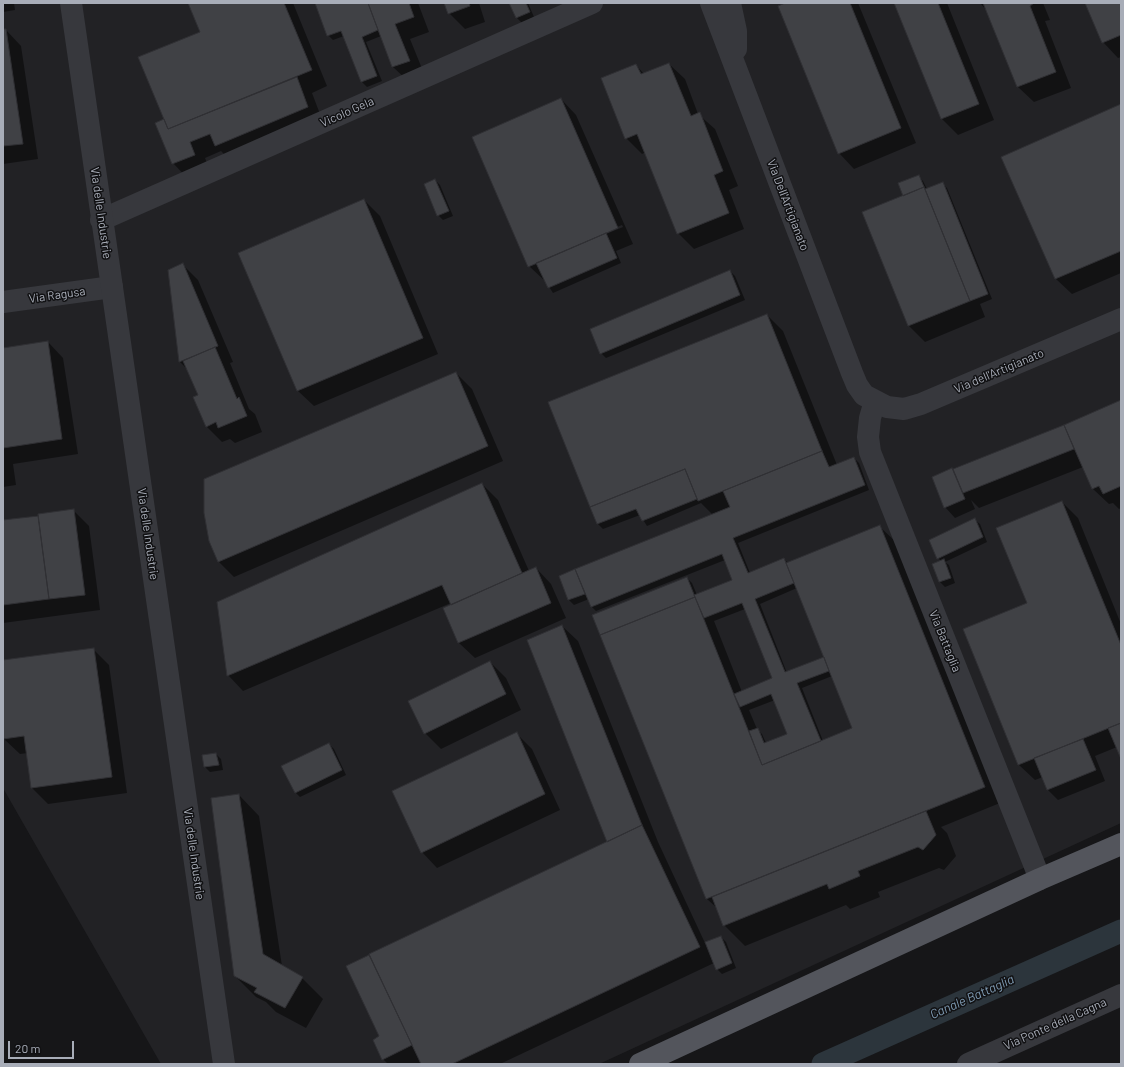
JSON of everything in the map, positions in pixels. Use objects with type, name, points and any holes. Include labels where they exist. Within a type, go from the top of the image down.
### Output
[{"type":"main road","points":[[640,1064],[1040,879],[1121,844]]},
{"type":"street","name":"Via delle Industrie","points":[[71,3],[224,1064]]},
{"type":"street","name":"Vicolo Gela","points":[[102,220],[592,3]]},
{"type":"street","name":"Via Dell'Artigianato","points":[[711,3],[852,373],[857,385],[864,394],[875,401]]},
{"type":"street","points":[[730,3],[736,31],[738,72]]},
{"type":"street","name":"Via Ragusa","points":[[3,302],[112,287]]},
{"type":"street","name":"Via dell'Artigianato","points":[[875,401],[887,407],[904,409],[921,404],[1121,319]]},
{"type":"street","name":"Via Battaglia","points":[[875,401],[870,418],[868,437],[870,452],[1040,879]]},
{"type":"street","name":"Via Ponte della Cagna","points":[[968,1064],[1121,995]]},
{"type":"shaded area","points":[[3,3],[1121,3],[1121,823],[599,1064],[161,1064],[3,788]]},
{"type":"building","points":[[188,3],[284,3],[312,70],[168,129],[138,57],[200,32]]},
{"type":"building","points":[[315,3],[368,3],[378,30],[362,37],[377,76],[361,82],[341,31],[327,36]]},
{"type":"building","points":[[368,3],[409,3],[414,17],[395,24],[410,61],[392,67]]},
{"type":"building","points":[[444,3],[469,3],[470,6],[448,14]]},
{"type":"building","points":[[509,3],[526,3],[530,12],[516,18]]},
{"type":"building","points":[[785,3],[850,3],[901,128],[838,154],[778,6]]},
{"type":"building","points":[[894,3],[938,3],[979,104],[941,119]]},
{"type":"building","points":[[983,3],[1034,3],[1030,6],[1056,72],[1017,87]]},
{"type":"building","points":[[1085,3],[1121,3],[1121,35],[1102,43]]},
{"type":"building","points":[[3,29],[6,29],[23,144],[3,146]]},
{"type":"building","points":[[669,63],[691,116],[700,112],[723,171],[714,175],[729,213],[677,234],[637,134],[625,139],[601,78],[636,64],[641,74]]},
{"type":"building","points":[[297,77],[308,107],[215,146],[210,134],[190,142],[195,155],[172,164],[155,123],[164,119],[168,129]]},
{"type":"building","points":[[561,98],[618,228],[528,267],[472,137]]},
{"type":"building","points":[[1121,104],[1121,251],[1055,279],[1001,157]]},
{"type":"building","points":[[919,175],[924,187],[903,196],[898,183]]},
{"type":"building","points":[[435,179],[449,211],[437,216],[424,184]]},
{"type":"building","points":[[943,182],[988,294],[970,301],[925,189]]},
{"type":"building","points":[[924,187],[970,301],[908,326],[862,212]]},
{"type":"building","points":[[364,199],[423,338],[297,391],[238,253]]},
{"type":"building","points":[[606,233],[617,258],[548,288],[536,263]]},
{"type":"building","points":[[183,263],[218,346],[179,362],[168,270]]},
{"type":"building","points":[[730,270],[740,295],[600,354],[590,329]]},
{"type":"building","points":[[767,314],[822,451],[698,501],[685,469],[590,507],[548,402]]},
{"type":"building","points":[[48,341],[62,439],[3,448],[3,348]]},
{"type":"building","points":[[215,347],[237,399],[239,397],[247,416],[218,428],[216,422],[206,427],[193,397],[198,395],[183,361]]},
{"type":"building","points":[[456,372],[488,446],[218,562],[209,541],[204,513],[204,479]]},
{"type":"building","points":[[1121,400],[1121,486],[1103,494],[1099,486],[1092,489],[1064,425]]},
{"type":"building","points":[[1064,425],[1074,449],[963,493],[953,469]]},
{"type":"building","points":[[822,451],[829,467],[854,457],[865,485],[733,538],[748,573],[784,558],[794,583],[755,599],[785,672],[824,657],[829,671],[797,683],[821,741],[762,765],[749,731],[758,728],[764,743],[787,734],[771,694],[740,707],[734,694],[772,678],[742,603],[704,618],[694,595],[732,580],[722,554],[591,607],[575,569],[730,507],[723,491]]},
{"type":"building","points":[[952,468],[965,499],[944,508],[932,477]]},
{"type":"building","points":[[685,469],[697,499],[642,521],[636,509],[597,524],[590,507]]},
{"type":"building","points":[[482,483],[522,573],[451,605],[442,585],[227,676],[217,602]]},
{"type":"building","points":[[1062,501],[1121,645],[1121,723],[1018,765],[963,629],[1027,603],[996,528]]},
{"type":"building","points":[[74,509],[85,595],[49,599],[38,514]]},
{"type":"building","points":[[38,516],[49,599],[3,605],[3,520]]},
{"type":"building","points":[[975,518],[983,537],[937,559],[929,540]]},
{"type":"building","points":[[880,525],[985,787],[706,899],[600,635],[695,597],[762,765],[852,728],[786,563]]},
{"type":"building","points":[[944,559],[951,578],[939,582],[932,564]]},
{"type":"building","points":[[536,567],[551,603],[458,643],[443,608]]},
{"type":"building","points":[[575,569],[585,594],[568,600],[559,576]]},
{"type":"building","points":[[687,577],[695,597],[600,635],[592,615]]},
{"type":"building","points":[[562,625],[642,825],[607,842],[527,640]]},
{"type":"building","points":[[94,648],[112,777],[31,788],[24,736],[3,739],[3,660]]},
{"type":"building","points":[[490,661],[506,694],[424,734],[408,701]]},
{"type":"building","points":[[1121,723],[1121,759],[1108,728]]},
{"type":"building","points":[[517,732],[545,794],[421,853],[392,791]]},
{"type":"building","points":[[1083,739],[1096,770],[1047,790],[1034,758]]},
{"type":"building","points":[[329,743],[342,770],[295,793],[281,766]]},
{"type":"building","points":[[216,753],[219,765],[204,767],[202,755]]},
{"type":"building","points":[[239,794],[263,954],[303,977],[285,1008],[254,992],[257,988],[234,976],[211,798]]},
{"type":"building","points":[[926,811],[936,835],[923,850],[918,847],[858,871],[860,876],[829,889],[827,884],[723,926],[712,897]]},
{"type":"building","points":[[642,825],[700,947],[452,1064],[421,1064],[369,954]]},
{"type":"building","points":[[721,936],[732,963],[716,970],[705,942]]},
{"type":"building","points":[[369,955],[412,1045],[382,1060],[373,1040],[379,1036],[346,966]]},
{"type":"waterway","name":"Canale Battaglia","points":[[823,1064],[1121,931]]}]
